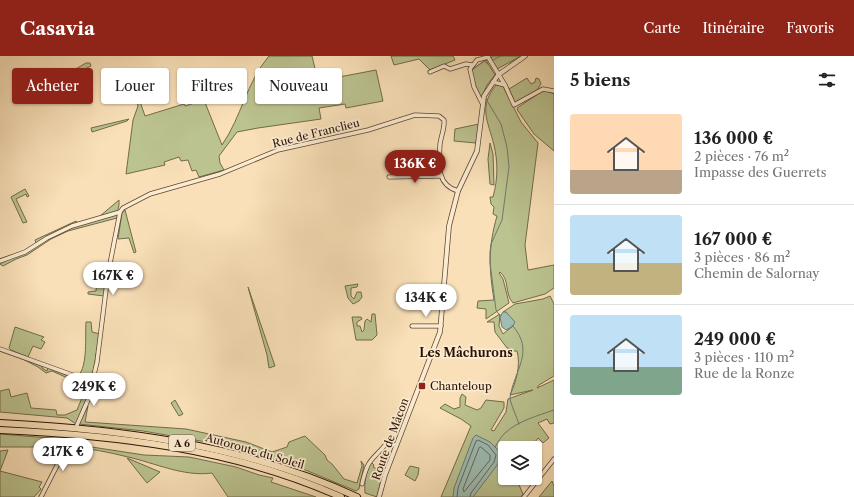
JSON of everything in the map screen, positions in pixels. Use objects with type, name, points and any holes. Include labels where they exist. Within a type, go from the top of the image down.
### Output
[{"type":"highway","name":"Autoroute du Soleil","points":[[0,423],[112,432],[205,447],[280,467],[357,497]]},
{"type":"highway","name":"Autoroute du Soleil","points":[[0,430],[112,439],[185,450],[260,468],[341,497]]},
{"type":"street","name":"Route de Mâcon","points":[[379,497],[396,446],[441,326],[447,240],[452,208],[458,191],[477,151],[483,100],[492,82],[498,75],[525,56]]},
{"type":"street","points":[[483,100],[479,100],[470,74],[472,65],[477,60],[489,57],[505,85],[514,106],[543,89],[554,91]]},
{"type":"street","points":[[430,72],[444,66],[450,70],[466,64],[472,65]]},
{"type":"street","points":[[492,82],[505,85]]},
{"type":"street","name":"Rue de Franclieu","points":[[120,212],[150,194],[220,174],[278,150],[368,130],[415,115],[439,116],[444,120],[440,144],[441,176]]},
{"type":"street","points":[[389,176],[441,176],[446,186],[458,191]]},
{"type":"street","points":[[0,262],[25,252],[47,238],[72,226],[120,212],[108,274],[97,362],[88,400],[77,425]]},
{"type":"street","points":[[412,326],[441,326]]},
{"type":"street","points":[[0,349],[92,382]]},
{"type":"street","points":[[41,497],[70,440]]},
{"type":"street","points":[[362,484],[367,463],[374,455],[386,444],[396,446]]},
{"type":"street","points":[[524,497],[554,459]]},
{"type":"green space","points":[[269,56],[312,56],[315,68],[260,68]]},
{"type":"green space","points":[[391,56],[453,56],[455,60],[430,70],[419,59],[394,65]]},
{"type":"green space","points":[[492,56],[521,56],[497,69],[491,60]]},
{"type":"green space","points":[[486,60],[495,75],[487,85],[481,99],[471,70]]},
{"type":"green space","points":[[86,63],[90,63],[91,66],[87,68],[77,68]]},
{"type":"green space","points":[[376,70],[383,101],[346,108],[345,104],[319,108],[321,119],[237,132],[219,156],[220,163],[224,170],[199,177],[196,170],[192,171],[188,160],[181,161],[179,157],[164,162],[165,165],[126,174],[133,120],[137,104],[141,104],[145,116],[184,104],[185,106],[191,104],[206,104],[222,145],[235,123],[243,104],[247,104],[247,93],[255,77],[255,104],[342,104],[342,76]]},
{"type":"green space","points":[[527,78],[531,84],[535,82],[536,78],[539,79],[541,84],[537,90],[515,103],[509,89]]},
{"type":"green space","points":[[496,85],[503,86],[521,122],[538,143],[525,245],[528,270],[554,265],[554,288],[545,294],[513,303],[510,299],[505,279],[500,272],[499,273],[503,279],[509,303],[486,319],[486,309],[477,308],[478,301],[494,300],[490,258],[492,238],[497,216],[493,214],[494,207],[491,204],[490,197],[493,197],[495,190],[497,164],[494,145],[487,121],[486,107],[490,93]]},
{"type":"green space","points":[[544,90],[554,94],[554,151],[534,134],[517,108]]},
{"type":"green space","points":[[129,119],[127,121],[92,132],[91,128]]},
{"type":"green space","points":[[479,124],[476,143],[454,141],[455,129]]},
{"type":"green space","points":[[490,143],[493,154],[494,185],[490,184],[488,159]]},
{"type":"green space","points":[[25,189],[29,196],[27,197],[26,194],[16,199],[27,222],[23,223],[11,197]]},
{"type":"green space","points":[[119,200],[117,211],[112,214],[100,216]]},
{"type":"green space","points":[[125,210],[136,252],[134,253],[129,238],[118,239],[122,213]]},
{"type":"green space","points":[[118,214],[117,218],[68,231],[51,239],[27,255],[3,266],[0,264],[67,229]]},
{"type":"green space","points":[[76,221],[78,223],[36,243],[35,240]]},
{"type":"green space","points":[[98,268],[108,268],[104,296],[88,294],[88,292],[96,291]]},
{"type":"green space","points":[[358,284],[357,287],[351,288],[351,296],[354,299],[357,292],[361,292],[362,297],[359,301],[353,304],[348,298],[345,286]]},
{"type":"green space","points":[[248,287],[275,366],[269,368],[267,355]]},
{"type":"green space","points":[[550,296],[554,304],[554,376],[539,385],[537,388],[554,380],[554,423],[550,424],[547,419],[538,423],[549,438],[543,443],[538,438],[536,441],[498,441],[498,485],[519,485],[523,494],[521,497],[441,497],[471,426],[440,408],[445,404],[454,409],[460,407],[460,398],[462,394],[466,397],[465,405],[477,410],[481,408],[486,400],[504,402],[504,408],[491,430],[494,431],[506,412],[508,399],[533,390],[510,395],[517,374],[517,351],[507,348],[495,332],[494,322],[487,322],[500,314],[499,326],[503,334],[513,326],[506,312],[503,312],[515,304],[543,299]]},
{"type":"green space","points":[[372,314],[375,314],[377,335],[372,340],[356,340],[352,317],[361,317],[362,319],[357,322],[357,326],[360,326],[362,332],[364,330],[365,321],[367,319],[371,322]]},
{"type":"green space","points":[[86,322],[91,322],[92,332],[100,334],[93,372],[86,378],[78,376],[85,358]]},
{"type":"green space","points":[[15,327],[44,337],[41,340],[45,342],[41,349],[33,346],[28,357],[11,350],[9,348]]},
{"type":"green space","points":[[17,356],[42,366],[42,368],[47,371],[48,368],[79,380],[89,387],[87,398],[76,424],[67,418],[0,412],[0,391],[9,389],[11,397],[27,393],[31,408],[56,410],[57,415],[65,415],[77,410],[84,393],[81,384],[52,371],[46,373]]},
{"type":"green space","points":[[175,400],[183,414],[179,416],[171,403]]},
{"type":"green space","points":[[88,406],[85,422],[186,429],[246,442],[272,452],[287,447],[289,442],[305,436],[325,455],[327,460],[344,479],[357,483],[362,466],[361,461],[364,465],[359,489],[356,491],[303,469],[224,445],[143,431],[79,424]]},
{"type":"green space","points":[[0,434],[62,439],[57,447],[0,447]]},
{"type":"green space","points":[[72,444],[144,455],[189,457],[236,467],[273,478],[271,482],[316,497],[228,497],[212,473],[201,474],[170,469],[121,455],[71,446]]},
{"type":"green space","points":[[8,450],[0,471],[0,451]]},
{"type":"green space","points":[[127,458],[160,472],[147,483]]},
{"type":"green space","points":[[371,462],[374,465],[373,467],[383,472],[377,497],[365,493],[366,477]]},
{"type":"green space","points":[[410,466],[419,468],[415,481],[405,475]]},
{"type":"green space","points":[[0,471],[42,482],[39,487],[41,489],[34,497],[0,497]]},
{"type":"green space","points":[[552,481],[554,486],[554,497],[539,497]]},
{"type":"water","points":[[503,312],[506,312],[515,322],[513,326],[506,330],[502,327],[500,317]]},
{"type":"water","points":[[476,435],[490,442],[498,450],[498,464],[473,497],[453,497],[454,488],[473,438]]},
{"type":"waterway","points":[[491,61],[501,56]]},
{"type":"waterway","points":[[472,70],[484,61],[488,64]]},
{"type":"waterway","points":[[486,99],[501,124],[507,147],[509,167],[502,220],[491,244],[490,252],[496,310],[500,316]]},
{"type":"waterway","points":[[512,325],[519,335],[523,352],[522,361],[510,398],[519,424]]},
{"type":"waterway","points":[[495,447],[505,433],[516,425],[554,410]]},
{"type":"place","name":"Chanteloup","points":[[422,386]]},
{"type":"district","name":"Les Mâchurons","points":[[466,353]]}]
